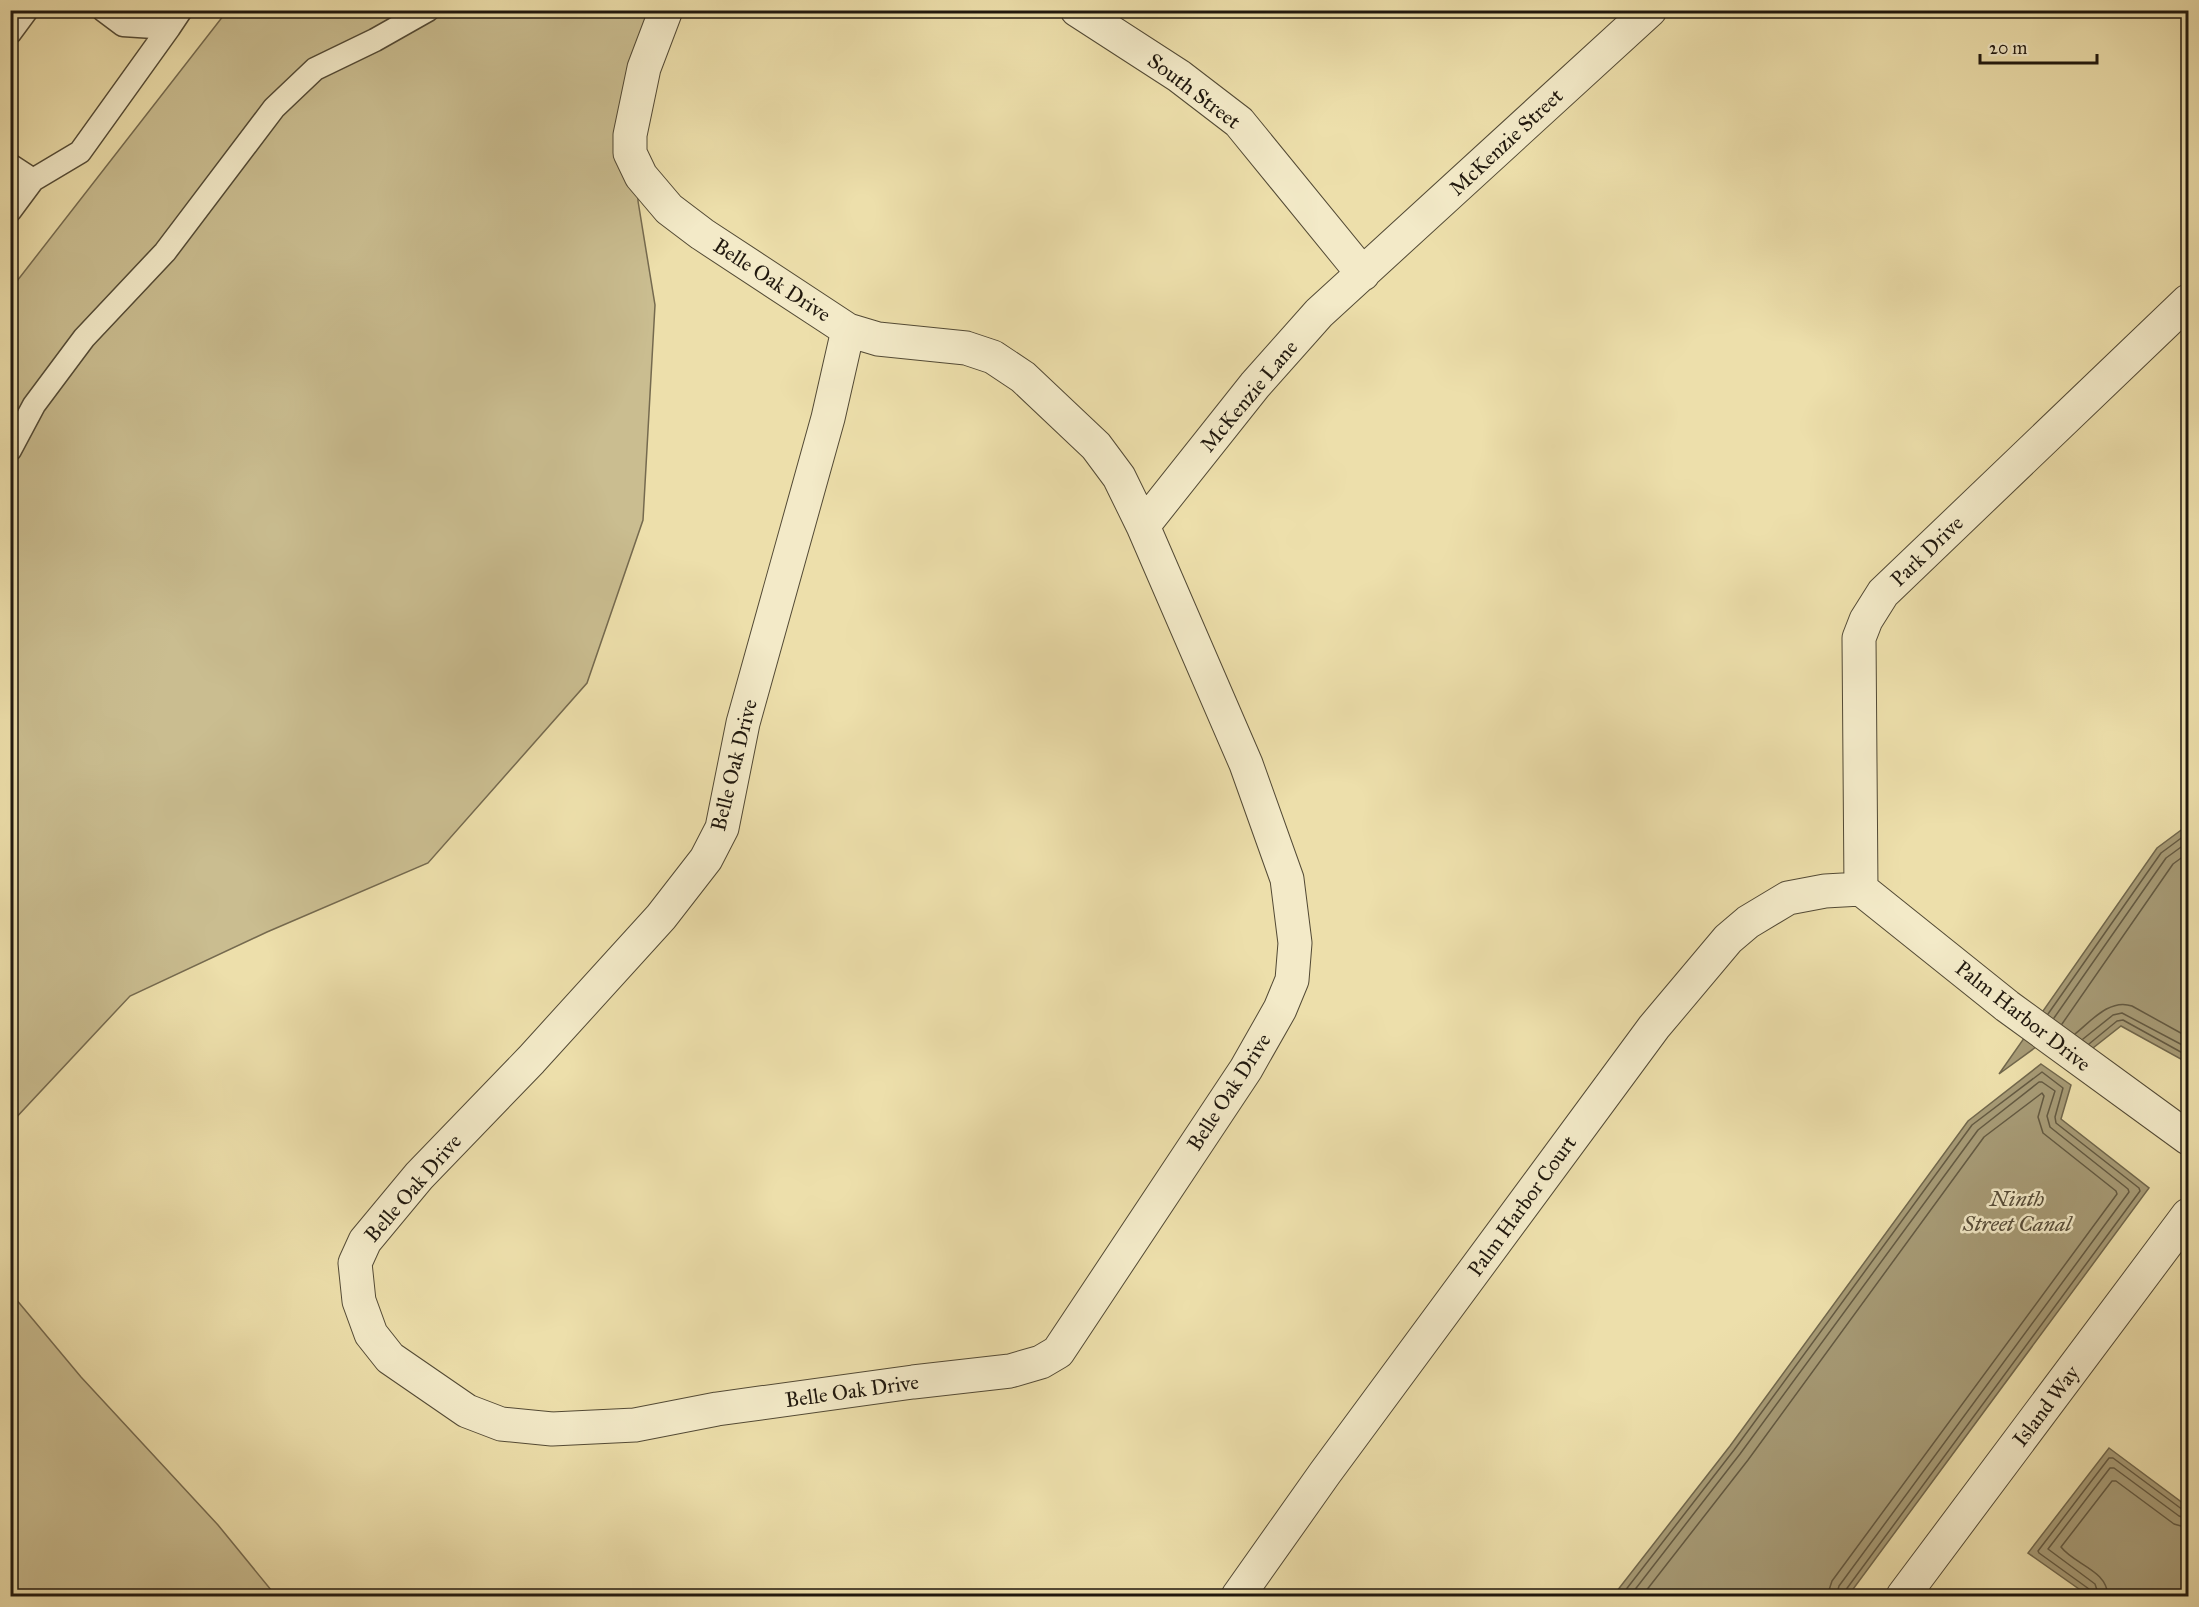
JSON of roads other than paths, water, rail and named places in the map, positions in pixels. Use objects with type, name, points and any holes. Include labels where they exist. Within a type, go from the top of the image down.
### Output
[{"type":"street","name":"Belle Oak Drive","points":[[666,10],[644,68],[630,135],[630,153],[641,176],[669,209],[702,234],[848,330],[878,339],[966,348],[993,357],[1023,377],[1096,446],[1119,477],[1143,526],[1246,764],[1287,879],[1294,943],[1292,980],[1281,1009],[1246,1069],[1058,1352],[1041,1362],[1010,1371],[717,1409],[635,1425],[552,1429],[501,1424],[467,1411],[390,1358],[371,1334],[358,1301],[356,1263],[365,1241],[419,1176],[531,1060],[660,916],[706,859],[722,828],[744,723],[828,417],[848,330]]},
{"type":"street","name":"South Street","points":[[1077,10],[1179,76],[1239,122],[1363,274]]},
{"type":"street","name":"McKenzie Street","points":[[1363,274],[1650,10]]},
{"type":"street","name":"McKenzie Lane","points":[[1143,526],[1255,385],[1319,313],[1363,274]]},
{"type":"street","name":"Park Drive","points":[[1861,889],[1859,638],[1866,620],[1883,593],[2188,301]]},
{"type":"street","name":"Palm Harbor Drive","points":[[1861,889],[2038,1030],[2188,1138]]},
{"type":"street","name":"Palm Harbor Court","points":[[1238,1596],[1332,1463],[1654,1027],[1728,939],[1748,922],[1788,898],[1826,891],[1861,889]]},
{"type":"street","name":"Island Way","points":[[1903,1596],[2188,1215]]},
{"type":"lane","points":[[10,33],[27,10]]},
{"type":"lane","points":[[103,10],[123,25],[175,19]]},
{"type":"lane","points":[[10,450],[34,405],[84,338],[165,252],[274,108],[315,69],[375,40],[428,10]]},
{"type":"lane","points":[[10,211],[33,180],[80,152],[175,19]]},
{"type":"lane","points":[[10,165],[33,180]]},
{"type":"water","points":[[2188,825],[2188,1063],[2121,1026],[2074,1063],[2036,1047],[1999,1074],[2157,848]]},
{"type":"water","name":"Ninth Street Canal","points":[[2041,1064],[2071,1085],[2061,1119],[2149,1188],[1848,1596],[1613,1596],[1730,1446],[1968,1121]]},
{"type":"water","points":[[2109,1448],[2188,1507],[2188,1596],[2089,1596],[2028,1553]]}]
